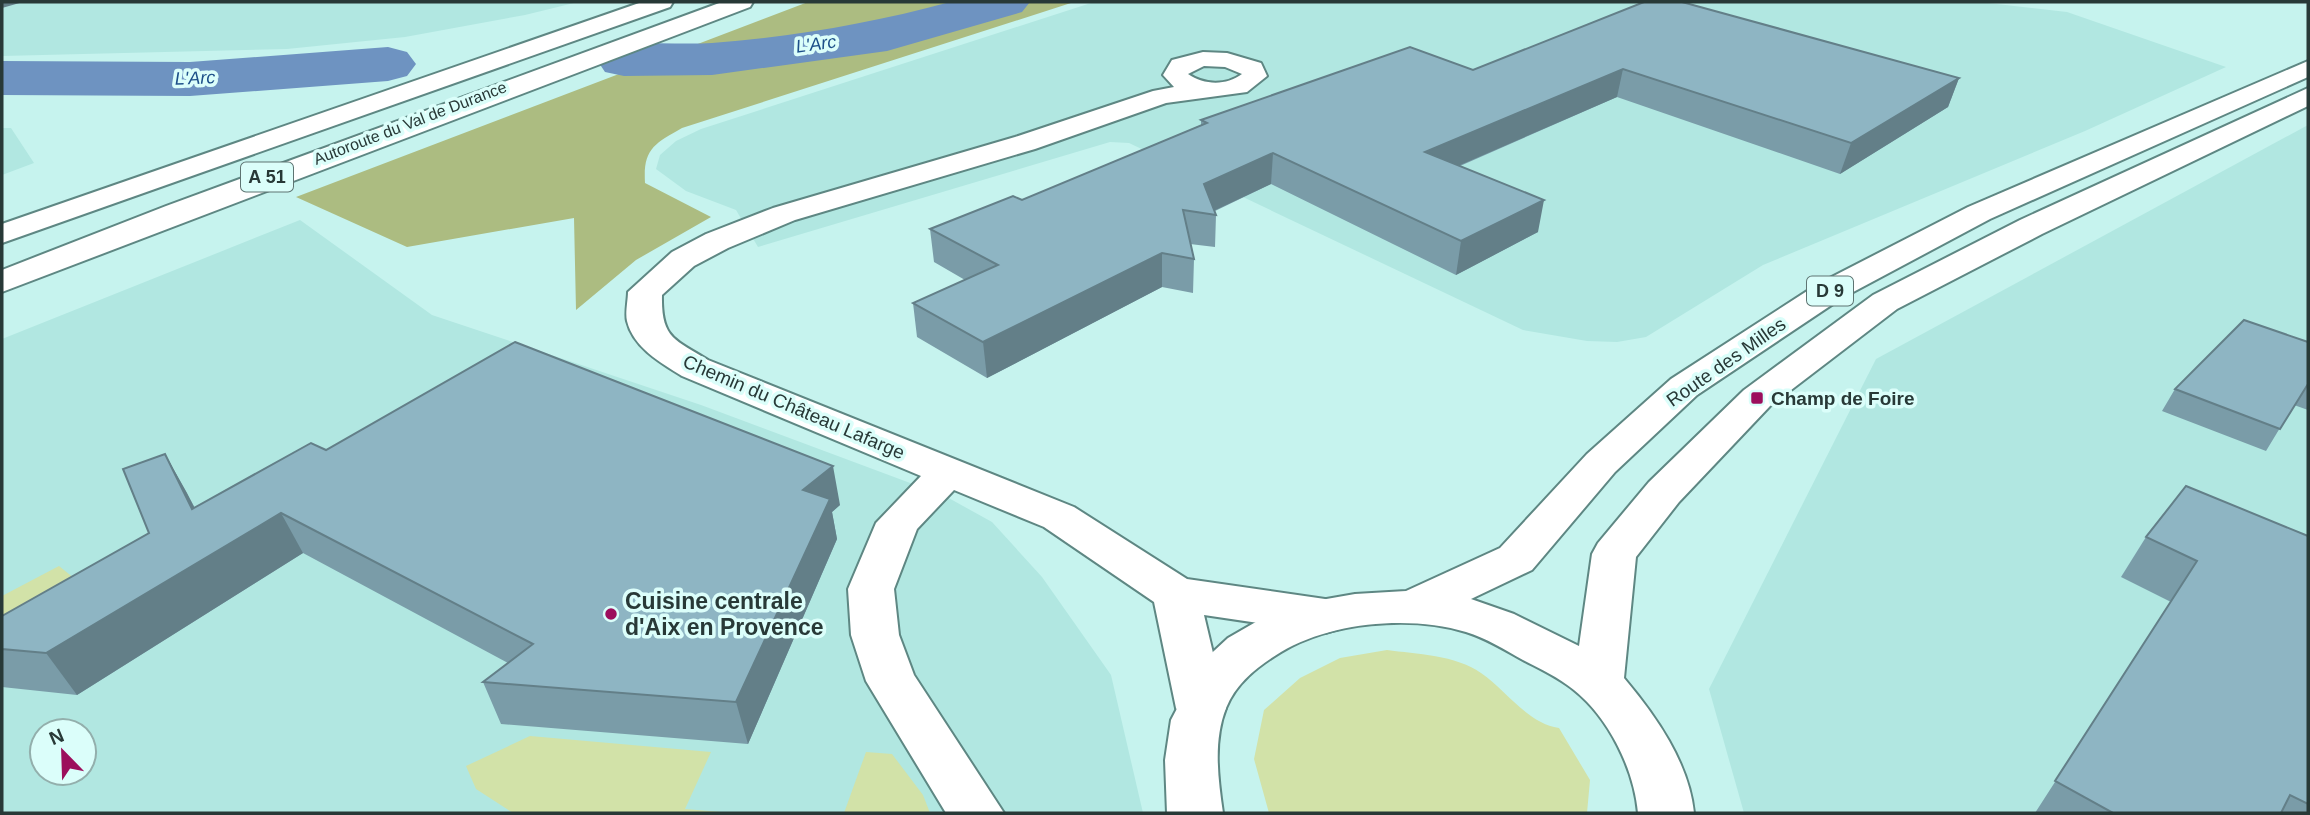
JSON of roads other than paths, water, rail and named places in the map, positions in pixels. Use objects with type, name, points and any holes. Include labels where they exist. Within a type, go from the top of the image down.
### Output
[{"type":"main road","name":"Autoroute du Val de Durance","points":[[2,233],[662,2]]},
{"type":"main road","name":"Autoroute du Val de Durance","points":[[2,282],[177,212],[533,77],[742,2]]},
{"type":"main road","name":"Route des Milles","points":[[1415,607],[1516,559],[1601,463],[1685,387],[1830,291],[1979,213],[2308,68]]},
{"type":"main road","name":"Chemin du Château Lafarge","points":[[1233,88],[1169,85],[1025,143],[784,214],[683,258],[645,292],[644,321],[660,346],[695,368],[1059,517],[1176,594],[1325,616]]},
{"type":"main road","name":"D 9","points":[[1600,682],[1614,554],[1664,492],[1757,398],[1885,302],[2031,227],[2308,96]]},
{"type":"main road","points":[[947,472],[898,523],[871,589],[872,601],[875,635],[891,681],[976,813]]},
{"type":"main road","points":[[1176,594],[1201,708]]},
{"type":"main road","points":[[1195,813],[1191,767],[1201,708],[1221,673],[1252,646],[1279,632],[1325,616],[1364,608],[1415,607],[1468,616],[1515,634],[1600,682],[1638,738],[1663,785],[1666,813]]},
{"type":"waterway","name":"L'Arc","points":[[624,60],[712,59],[887,35],[1005,2]]},
{"type":"waterway","name":"L'Arc","points":[[2,78],[190,79],[388,64]]},
{"type":"place","name":"Champ de Foire","points":[[1757,398]]},
{"type":"place","name":"Cuisine centrale d'Aix en Provence","points":[[611,614]]}]
